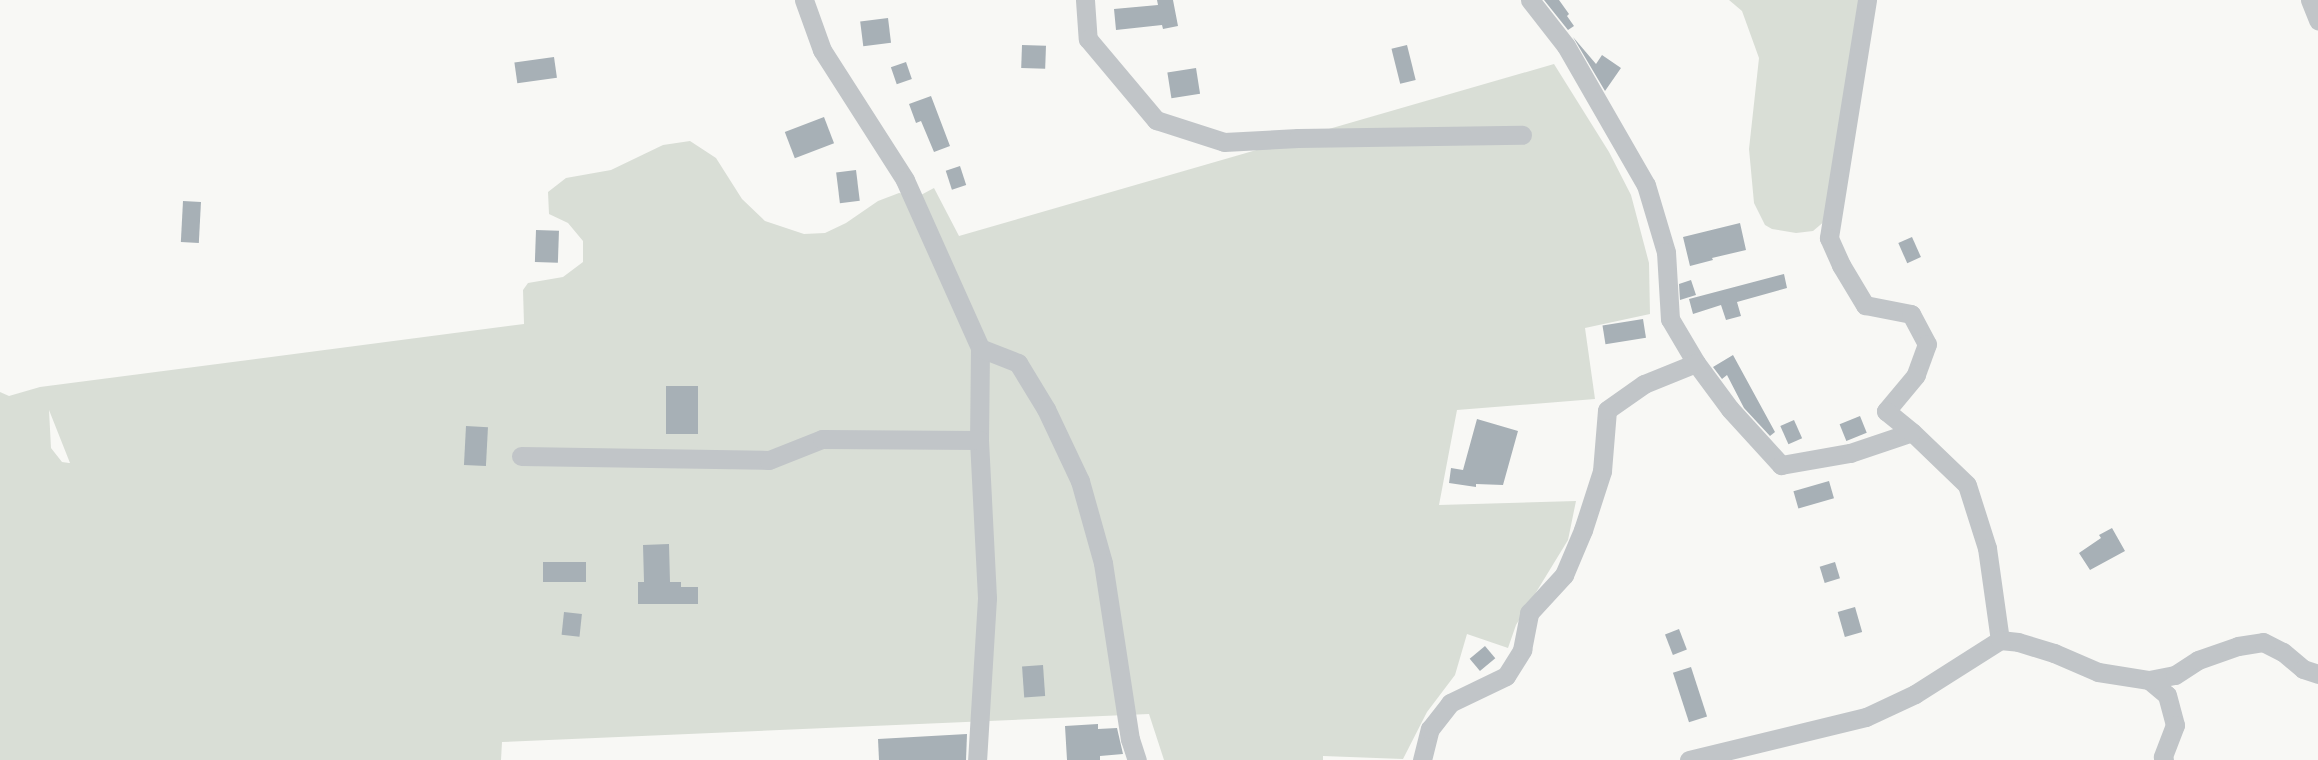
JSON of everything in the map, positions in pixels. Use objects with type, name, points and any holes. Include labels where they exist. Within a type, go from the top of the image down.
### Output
[{"type":"street","points":[[804,0],[822,50],[905,180],[980,348],[979,440],[987,598],[977,760]]},
{"type":"street","points":[[1084,0],[1088,40],[1156,120],[1224,142],[1298,138],[1522,135]]},
{"type":"street","points":[[1530,0],[1566,46],[1646,185],[1666,252],[1670,318],[1696,363],[1730,409],[1780,465],[1850,452],[1912,432]]},
{"type":"street","points":[[1867,0],[1828,238],[1841,266],[1865,305],[1911,314],[1927,344],[1916,375],[1886,411],[1912,432],[1967,485],[1987,548],[2000,640]]},
{"type":"street","points":[[2310,0],[2318,20]]},
{"type":"street","points":[[980,348],[1018,363],[1046,409],[1080,481],[1103,564],[1130,739],[1137,760]]},
{"type":"street","points":[[1422,760],[1430,729],[1450,704],[1506,676],[1522,650],[1529,613],[1564,575],[1583,530],[1602,471],[1607,410],[1644,384],[1696,363]]},
{"type":"street","points":[[521,456],[769,460],[822,439],[979,440]]},
{"type":"street","points":[[1689,760],[1866,717],[1915,694],[2000,640],[2018,642],[2054,653],[2098,672],[2149,680],[2175,675],[2198,660],[2238,646],[2263,642],[2283,652],[2303,669],[2318,674]]},
{"type":"street","points":[[2149,680],[2168,695],[2175,725],[2163,757],[2164,760]]},
{"type":"shaded area","points":[[1729,0],[1863,0],[1826,220],[1813,231],[1796,233],[1772,229],[1765,225],[1754,203],[1749,149],[1759,58],[1742,11]]},
{"type":"shaded area","points":[[1554,64],[1609,152],[1631,195],[1649,263],[1650,314],[1585,328],[1595,399],[1457,410],[1439,505],[1576,501],[1568,540],[1516,625],[1508,648],[1467,634],[1455,675],[1427,712],[1403,759],[1323,756],[1323,760],[1164,760],[1149,714],[502,742],[501,760],[0,760],[0,392],[9,396],[40,387],[524,324],[523,290],[528,283],[563,277],[583,262],[583,241],[568,223],[549,214],[548,192],[566,178],[611,170],[663,145],[690,141],[716,158],[742,199],[765,221],[804,234],[825,233],[846,223],[878,201],[899,193],[919,196],[934,188],[959,236]],"holes":[[[49,410],[70,463],[62,462],[51,448]]]},
{"type":"building","points":[[1157,0],[1173,0],[1178,26],[1163,29],[1162,25],[1116,30],[1114,9],[1158,5]]},
{"type":"building","points":[[1544,0],[1559,0],[1569,14],[1567,16],[1574,26],[1568,30]]},
{"type":"building","points":[[888,18],[891,43],[863,46],[860,21]]},
{"type":"building","points":[[1573,37],[1596,64],[1602,55],[1621,68],[1605,91]]},
{"type":"building","points":[[1022,45],[1046,46],[1045,69],[1021,68]]},
{"type":"building","points":[[1407,45],[1416,80],[1400,84],[1391,49]]},
{"type":"building","points":[[554,57],[557,78],[517,83],[514,63]]},
{"type":"building","points":[[906,62],[912,79],[897,84],[891,67]]},
{"type":"building","points":[[1196,68],[1200,94],[1171,98],[1167,73]]},
{"type":"building","points":[[931,96],[950,146],[934,152],[921,121],[916,123],[909,104]]},
{"type":"building","points":[[824,117],[834,143],[795,158],[785,132]]},
{"type":"building","points":[[960,166],[966,185],[952,190],[946,171]]},
{"type":"building","points":[[856,170],[860,201],[840,203],[836,172]]},
{"type":"building","points":[[183,201],[201,202],[199,243],[181,242]]},
{"type":"building","points":[[1740,223],[1746,250],[1712,258],[1713,260],[1690,266],[1683,237]]},
{"type":"building","points":[[536,230],[559,231],[558,263],[535,262]]},
{"type":"building","points":[[1912,237],[1921,257],[1907,263],[1898,243]]},
{"type":"building","points":[[1784,274],[1787,288],[1737,302],[1741,316],[1726,320],[1721,305],[1693,314],[1689,299]]},
{"type":"building","points":[[1691,280],[1696,295],[1680,300],[1679,284]]},
{"type":"building","points":[[1643,319],[1646,338],[1605,344],[1603,325]]},
{"type":"building","points":[[1733,355],[1775,432],[1770,436],[1744,408],[1727,375],[1722,379],[1713,367]]},
{"type":"building","points":[[666,386],[698,386],[698,434],[666,434]]},
{"type":"building","points":[[1860,416],[1867,433],[1846,441],[1840,424]]},
{"type":"building","points":[[1477,419],[1518,431],[1503,485],[1476,484],[1476,487],[1449,483],[1451,468],[1463,470]]},
{"type":"building","points":[[1794,420],[1802,438],[1788,444],[1780,426]]},
{"type":"building","points":[[466,426],[488,427],[486,466],[464,465]]},
{"type":"building","points":[[1829,481],[1834,498],[1798,509],[1793,491]]},
{"type":"building","points":[[2112,528],[2125,551],[2090,570],[2079,553],[2101,538],[2099,535]]},
{"type":"building","points":[[669,544],[670,582],[681,582],[681,587],[698,587],[698,604],[638,604],[638,582],[644,582],[643,545]]},
{"type":"building","points":[[543,562],[586,562],[586,582],[543,582]]},
{"type":"building","points":[[1835,562],[1840,578],[1825,583],[1820,567]]},
{"type":"building","points":[[1855,607],[1862,632],[1845,637],[1838,612]]},
{"type":"building","points":[[564,612],[582,614],[579,637],[562,635]]},
{"type":"building","points":[[1679,629],[1687,650],[1673,655],[1665,634]]},
{"type":"building","points":[[1485,646],[1495,658],[1480,671],[1470,659]]},
{"type":"building","points":[[1043,665],[1045,696],[1024,697],[1022,666]]},
{"type":"building","points":[[1691,667],[1707,716],[1689,722],[1673,673]]},
{"type":"building","points":[[1098,724],[1098,729],[1117,728],[1123,754],[1100,756],[1100,760],[1067,760],[1065,726]]},
{"type":"building","points":[[967,734],[966,760],[879,760],[878,739]]}]
